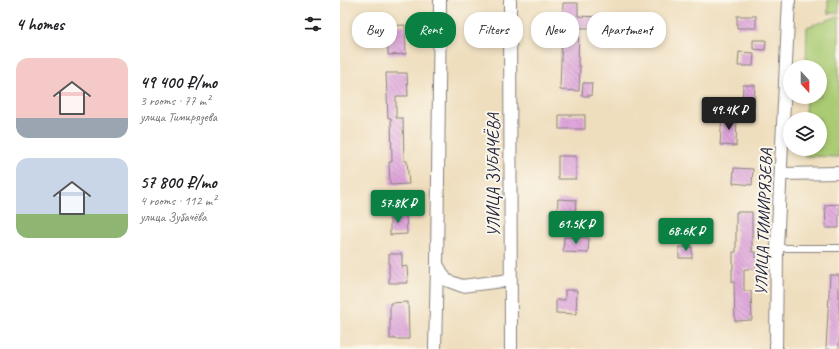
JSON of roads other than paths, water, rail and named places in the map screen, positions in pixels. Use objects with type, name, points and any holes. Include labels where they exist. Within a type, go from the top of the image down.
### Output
[{"type":"street","points":[[435,349],[440,0]]},
{"type":"street","name":"УЛИЦА ЗУБАЧЁВА","points":[[510,0],[511,349]]},
{"type":"street","name":"УЛИЦА ТИМИРЯЗЕВА","points":[[776,349],[777,248],[789,0]]},
{"type":"street","points":[[781,174],[839,173]]},
{"type":"street","points":[[437,265],[446,280],[462,286],[510,280]]},
{"type":"lane","points":[[777,248],[839,248]]}]
